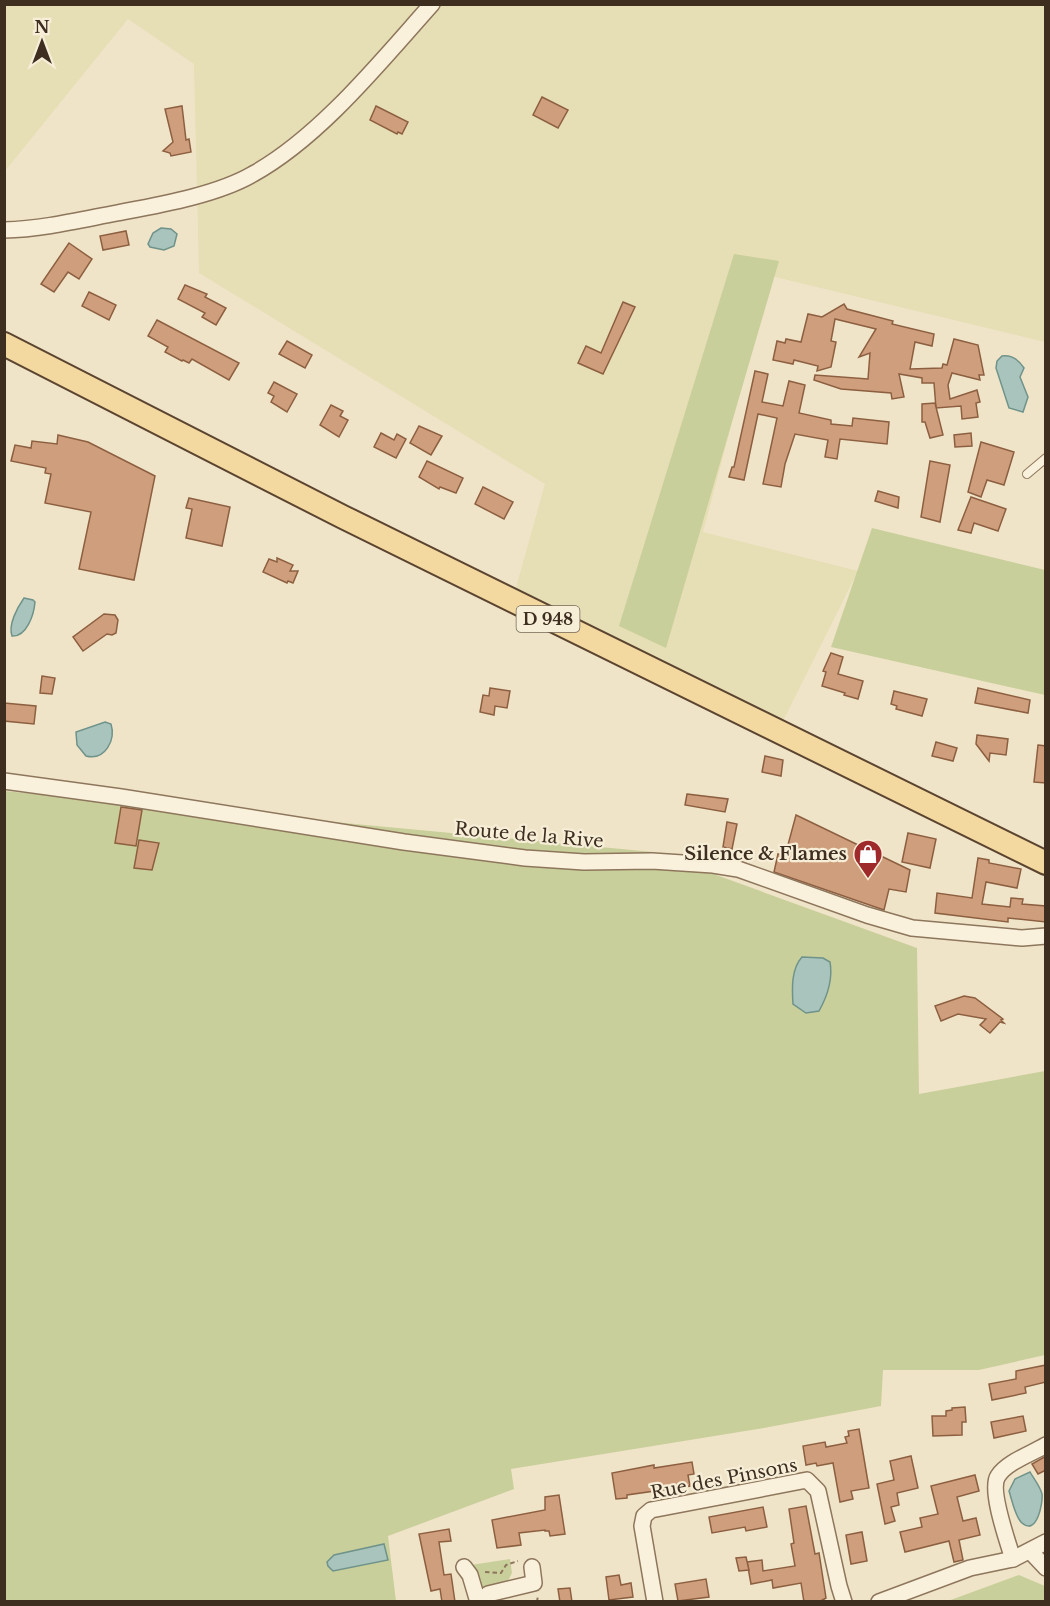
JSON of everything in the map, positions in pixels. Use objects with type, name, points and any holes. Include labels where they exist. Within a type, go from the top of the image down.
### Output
[{"type":"main road","name":"D 948","points":[[4,344],[354,523],[1046,863]]},
{"type":"street","points":[[4,230],[34,229],[149,207],[216,189],[252,175],[280,158],[311,133],[432,4]]},
{"type":"street","name":"Route de la Rive","points":[[4,781],[121,796],[404,842],[525,858],[584,862],[652,861],[713,865],[738,869],[867,915],[912,928],[1010,937],[1046,936]]},
{"type":"street","points":[[1013,1559],[995,1490],[997,1477],[1008,1467],[1046,1445]]},
{"type":"street","name":"Rue des Pinsons","points":[[654,1602],[642,1526],[644,1516],[651,1510],[807,1480],[818,1491],[838,1586],[844,1602]]},
{"type":"street","points":[[879,1602],[969,1568],[1013,1559],[1046,1542]]},
{"type":"street","points":[[1030,1551],[1046,1568]]},
{"type":"street","points":[[483,1602],[488,1594],[534,1583],[532,1567]]},
{"type":"street","points":[[467,1571],[478,1602]]},
{"type":"lane","points":[[1027,474],[1046,458]]},
{"type":"path","points":[[467,1571],[501,1573],[506,1565],[528,1560],[532,1567]]},
{"type":"shaded area","points":[[5,5],[1045,5],[1045,342],[771,276],[703,532],[858,571],[782,723],[515,591],[545,484],[199,273],[194,64],[128,19],[5,171]]},
{"type":"green space","points":[[734,254],[779,261],[666,648],[619,626]]},
{"type":"green space","points":[[872,528],[1045,570],[1045,695],[831,647]]},
{"type":"green space","points":[[4,791],[653,852],[917,948],[919,1094],[1045,1071],[1045,1355],[979,1370],[883,1370],[881,1406],[764,1428],[511,1469],[514,1489],[388,1536],[396,1601],[5,1601]]},
{"type":"green space","points":[[510,1559],[512,1573],[508,1581],[481,1589],[471,1565]]},
{"type":"green space","points":[[1019,1575],[1045,1586],[1045,1601],[948,1601]]},
{"type":"water","points":[[161,228],[171,229],[177,234],[174,246],[164,250],[150,247],[148,244],[153,233]]},
{"type":"water","points":[[1002,356],[1009,356],[1024,368],[1020,377],[1028,397],[1023,412],[1009,408],[996,368],[997,361]]},
{"type":"water","points":[[24,598],[35,602],[33,613],[26,629],[12,636],[12,622]]},
{"type":"water","points":[[105,722],[111,724],[112,730],[108,748],[99,755],[86,756],[77,745],[76,732]]},
{"type":"water","points":[[802,957],[823,958],[830,962],[829,987],[819,1011],[806,1013],[793,1004],[794,973]]},
{"type":"water","points":[[1030,1472],[1040,1488],[1042,1498],[1038,1517],[1032,1525],[1027,1526],[1017,1517],[1009,1491],[1015,1479]]},
{"type":"water","points":[[384,1544],[388,1560],[333,1571],[328,1566],[327,1562],[334,1555]]},
{"type":"building","points":[[542,97],[568,110],[558,128],[533,115]]},
{"type":"building","points":[[182,106],[186,140],[189,139],[191,152],[171,156],[170,153],[163,151],[173,142],[165,109]]},
{"type":"building","points":[[376,106],[408,122],[402,134],[398,132],[397,134],[370,120]]},
{"type":"building","points":[[126,231],[129,245],[103,250],[100,236]]},
{"type":"building","points":[[69,243],[92,259],[79,279],[68,272],[54,292],[41,284]]},
{"type":"building","points":[[185,285],[207,294],[205,297],[226,308],[216,325],[202,317],[205,313],[178,299]]},
{"type":"building","points":[[89,292],[116,305],[109,320],[82,306]]},
{"type":"building","points":[[623,302],[635,307],[603,374],[578,363],[586,346],[601,353]]},
{"type":"building","points":[[844,304],[847,309],[893,321],[892,324],[934,334],[932,346],[915,342],[910,369],[942,368],[943,364],[947,365],[954,339],[978,345],[984,375],[979,375],[980,380],[952,373],[948,385],[950,399],[977,390],[980,402],[976,403],[978,417],[962,419],[961,406],[936,408],[934,383],[922,383],[922,378],[899,374],[904,397],[892,399],[891,393],[841,389],[814,380],[815,375],[868,379],[870,353],[859,357],[876,329],[835,319],[831,341],[836,342],[831,367],[817,371],[818,366],[794,360],[793,364],[773,360],[777,341],[785,343],[786,339],[801,342],[808,314],[822,317]]},
{"type":"building","points":[[157,320],[239,363],[229,380],[192,359],[189,363],[165,352],[168,347],[148,336]]},
{"type":"building","points":[[287,341],[312,355],[305,368],[279,354]]},
{"type":"building","points":[[755,371],[768,374],[762,402],[783,406],[789,381],[805,385],[799,413],[831,420],[831,424],[852,426],[853,418],[889,422],[887,444],[840,439],[837,459],[825,457],[828,440],[795,434],[785,464],[781,487],[763,484],[777,418],[758,414],[744,480],[729,477],[734,467]]},
{"type":"building","points":[[274,382],[297,394],[287,412],[271,402],[274,396],[268,393]]},
{"type":"building","points":[[935,403],[943,435],[930,438],[925,422],[922,422],[922,404]]},
{"type":"building","points":[[331,405],[343,411],[340,416],[348,420],[339,437],[320,425]]},
{"type":"building","points":[[419,426],[442,436],[431,455],[410,443]]},
{"type":"building","points":[[381,433],[394,440],[397,434],[406,439],[396,458],[374,447]]},
{"type":"building","points":[[971,433],[972,446],[955,447],[954,435]]},
{"type":"building","points":[[58,435],[88,442],[155,476],[134,580],[79,569],[91,512],[45,503],[51,474],[45,473],[46,468],[11,461],[15,445],[31,448],[32,441],[57,444]]},
{"type":"building","points":[[981,442],[1014,452],[1004,485],[987,480],[981,497],[968,492]]},
{"type":"building","points":[[427,461],[463,478],[456,493],[440,487],[439,489],[419,477]]},
{"type":"building","points":[[930,461],[950,465],[940,522],[921,517]]},
{"type":"building","points":[[483,487],[513,502],[504,519],[475,504]]},
{"type":"building","points":[[878,491],[899,497],[898,508],[875,501]]},
{"type":"building","points":[[971,497],[1006,509],[998,531],[974,523],[971,533],[958,530]]},
{"type":"building","points":[[189,498],[230,507],[222,546],[186,538],[192,509],[186,508]]},
{"type":"building","points":[[277,558],[293,565],[290,571],[298,571],[293,583],[288,581],[287,583],[263,572],[269,559],[277,562]]},
{"type":"building","points":[[104,614],[115,615],[118,620],[116,633],[107,634],[83,651],[73,637]]},
{"type":"building","points":[[831,653],[843,657],[838,674],[863,681],[858,699],[822,686],[826,672],[823,671]]},
{"type":"building","points":[[42,676],[55,678],[52,694],[40,693]]},
{"type":"building","points":[[490,688],[510,691],[507,708],[495,706],[494,715],[480,712],[483,695],[489,696]]},
{"type":"building","points":[[978,688],[1030,700],[1028,713],[975,703]]},
{"type":"building","points":[[894,691],[927,699],[922,716],[896,709],[897,706],[891,704]]},
{"type":"building","points":[[4,703],[36,706],[34,724],[4,721]]},
{"type":"building","points":[[977,735],[1008,739],[1006,755],[990,753],[989,761],[976,744]]},
{"type":"building","points":[[936,742],[957,748],[953,761],[932,756]]},
{"type":"building","points":[[1038,745],[1046,746],[1046,783],[1034,782]]},
{"type":"building","points":[[765,756],[783,760],[781,776],[762,772]]},
{"type":"building","points":[[687,794],[728,799],[725,812],[685,805]]},
{"type":"building","points":[[121,807],[142,810],[136,846],[115,843]]},
{"type":"building","points":[[796,815],[910,870],[906,892],[889,889],[884,910],[774,872],[778,854],[785,856]]},
{"type":"building","points":[[727,822],[737,824],[732,849],[723,847]]},
{"type":"building","points":[[908,833],[936,839],[930,868],[902,862]]},
{"type":"building","points":[[139,840],[159,843],[152,870],[134,868]]},
{"type":"building","points":[[978,858],[989,860],[989,863],[1021,869],[1017,888],[986,882],[982,904],[1010,907],[1011,898],[1023,899],[1022,904],[1046,906],[1046,922],[1008,918],[1008,922],[935,913],[937,893],[972,898]]},
{"type":"building","points":[[964,996],[975,998],[1003,1019],[1001,1020],[1004,1023],[1000,1022],[990,1033],[980,1025],[986,1019],[958,1014],[941,1021],[935,1006]]},
{"type":"building","points":[[1046,1365],[1046,1382],[1025,1387],[1026,1393],[992,1400],[989,1384],[1016,1379],[1016,1371]]},
{"type":"building","points":[[965,1407],[966,1422],[962,1422],[962,1435],[933,1436],[932,1416],[946,1416],[946,1411],[952,1408]]},
{"type":"building","points":[[1023,1416],[1026,1431],[994,1438],[991,1422]]},
{"type":"building","points":[[859,1429],[869,1488],[851,1491],[853,1499],[840,1502],[833,1463],[817,1466],[816,1463],[806,1465],[803,1446],[825,1442],[826,1447],[847,1443],[845,1437],[849,1436],[848,1431]]},
{"type":"building","points":[[911,1456],[918,1488],[897,1493],[899,1505],[891,1507],[895,1521],[885,1524],[877,1484],[894,1480],[890,1461]]},
{"type":"building","points":[[1046,1456],[1046,1470],[1038,1474],[1032,1464]]},
{"type":"building","points":[[692,1462],[694,1474],[688,1475],[690,1486],[627,1495],[627,1498],[616,1499],[612,1473],[654,1465],[654,1468]]},
{"type":"building","points":[[975,1475],[979,1491],[957,1497],[963,1521],[976,1518],[980,1535],[959,1540],[963,1560],[954,1562],[949,1541],[905,1552],[900,1532],[922,1527],[920,1518],[938,1514],[931,1486]]},
{"type":"building","points":[[559,1495],[565,1534],[550,1536],[549,1531],[545,1530],[519,1533],[521,1545],[497,1548],[492,1520],[545,1510],[545,1497]]},
{"type":"building","points":[[806,1506],[815,1554],[819,1553],[826,1598],[819,1602],[804,1602],[801,1583],[773,1588],[772,1580],[751,1584],[747,1562],[762,1560],[763,1571],[795,1566],[789,1509]]},
{"type":"building","points":[[763,1507],[767,1527],[746,1531],[745,1527],[712,1533],[709,1517]]},
{"type":"building","points":[[449,1529],[451,1541],[439,1542],[444,1575],[451,1574],[455,1602],[442,1602],[440,1589],[431,1591],[419,1534]]},
{"type":"building","points":[[862,1532],[867,1561],[851,1564],[846,1535]]},
{"type":"building","points":[[746,1557],[749,1570],[739,1571],[736,1558]]},
{"type":"building","points":[[619,1575],[621,1585],[631,1583],[633,1597],[609,1600],[606,1577]]},
{"type":"building","points":[[706,1579],[709,1597],[678,1601],[675,1584]]},
{"type":"building","points":[[570,1588],[572,1602],[560,1602],[558,1589]]},
{"type":"place","name":"Silence & Flames","points":[[868,880]]}]
